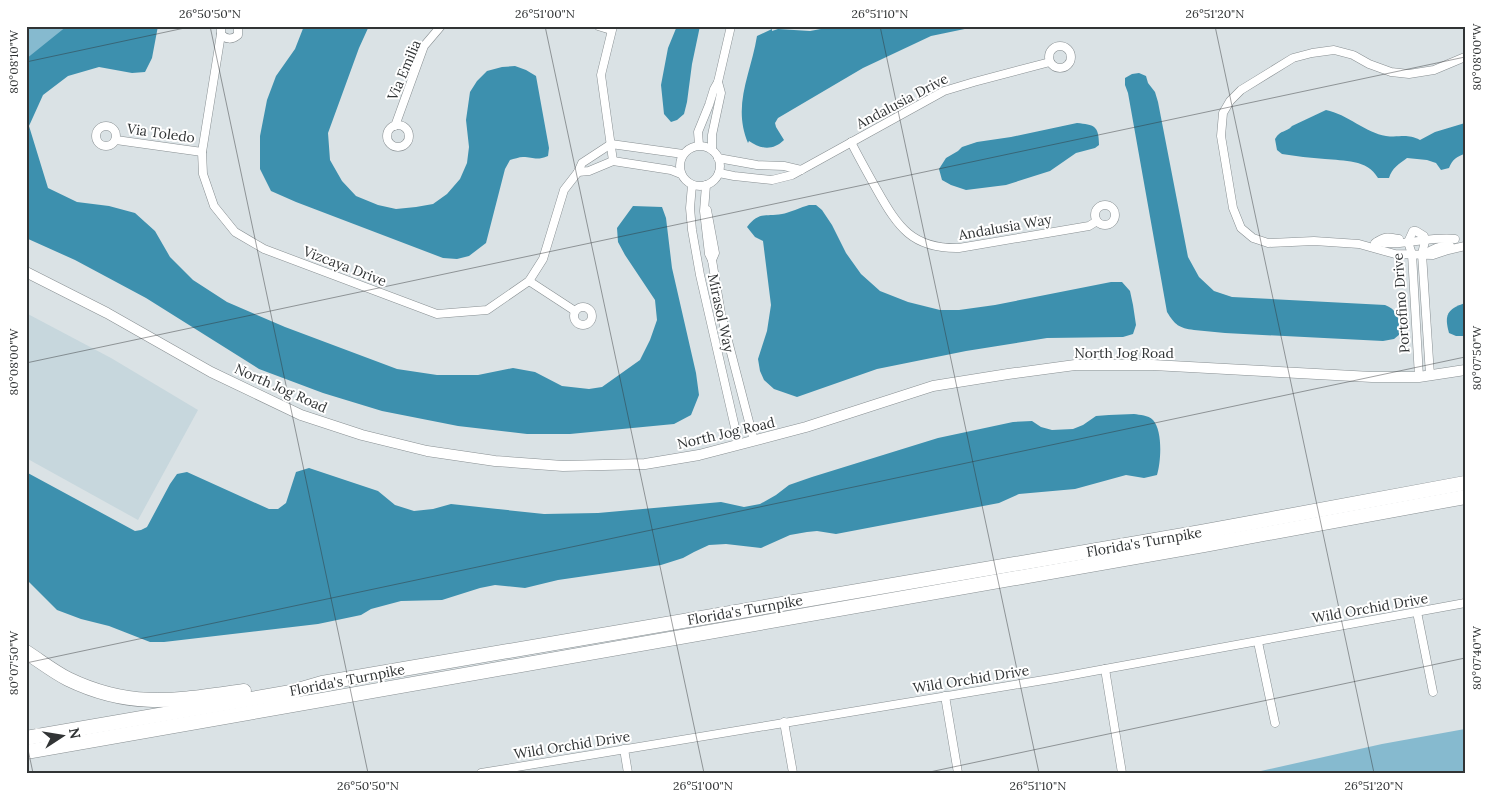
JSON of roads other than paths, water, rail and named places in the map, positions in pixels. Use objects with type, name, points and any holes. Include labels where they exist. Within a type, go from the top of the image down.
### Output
[{"type":"highway","name":"Florida's Turnpike","points":[[26,738],[291,692],[322,682],[1201,532],[1465,483]]},
{"type":"highway","name":"Florida's Turnpike","points":[[26,752],[1184,549],[1465,497]]},
{"type":"highway","points":[[26,652],[67,678],[113,696],[135,700],[179,700],[322,682]]},
{"type":"street","name":"Vizcaya Drive","points":[[221,30],[226,38],[232,38],[238,35],[238,26]]},
{"type":"street","name":"Via Emilia","points":[[395,126],[424,46],[441,26]]},
{"type":"street","points":[[598,26],[612,28],[601,76],[613,161]]},
{"type":"street","points":[[698,145],[698,132],[718,82],[731,26]]},
{"type":"street","name":"Vizcaya Drive","points":[[221,30],[202,152],[203,174],[214,206],[235,232],[264,249],[437,314],[487,310],[528,281],[543,259],[564,190],[578,172],[582,163],[611,144]]},
{"type":"street","points":[[1459,244],[1433,249],[1423,255],[1395,254],[1360,244],[1314,241],[1268,243],[1253,238],[1241,228],[1233,208],[1221,136],[1223,113],[1230,100],[1241,90],[1293,58],[1334,50],[1353,55],[1368,64],[1391,72],[1409,74],[1434,70],[1465,58]]},
{"type":"street","name":"Andalusia Drive","points":[[719,173],[772,180],[792,175],[944,91],[1050,62]]},
{"type":"street","points":[[712,150],[712,135],[721,93],[718,82]]},
{"type":"street","name":"Via Toledo","points":[[116,140],[202,152]]},
{"type":"street","name":"Andalusia Way","points":[[851,142],[898,224],[915,238],[931,245],[959,248],[1089,226],[1097,221]]},
{"type":"street","points":[[611,144],[683,154]]},
{"type":"street","points":[[578,172],[588,172],[613,161],[671,170],[681,174],[692,185],[706,185],[713,182],[719,173],[720,162],[712,150],[698,145],[690,148],[683,154],[680,163],[681,174]]},
{"type":"street","points":[[718,158],[757,165],[784,166],[801,170]]},
{"type":"street","name":"Mirasol Way","points":[[692,185],[690,208],[700,275],[708,317],[739,445]]},
{"type":"street","name":"Mirasol Way","points":[[706,185],[705,201],[714,245],[715,253],[712,260],[721,314],[754,441]]},
{"type":"street","points":[[1370,247],[1381,238],[1387,237],[1407,242],[1446,238],[1459,244]]},
{"type":"street","name":"Portofino Drive","points":[[1425,241],[1423,255],[1430,375]]},
{"type":"street","name":"Portofino Drive","points":[[1407,242],[1412,254],[1419,377]]},
{"type":"street","name":"North Jog Road","points":[[26,272],[107,312],[211,372],[301,415],[362,435],[437,452],[495,461],[563,466],[645,464],[698,455],[806,427],[933,386],[1075,365],[1153,365],[1372,377],[1419,377],[1465,370]]},
{"type":"street","points":[[528,281],[575,311]]},
{"type":"street","name":"Wild Orchid Drive","points":[[481,773],[1104,669],[1465,604]]},
{"type":"street","points":[[1417,612],[1433,692]]},
{"type":"street","points":[[1258,642],[1274,724]]},
{"type":"street","points":[[1104,669],[1122,773]]},
{"type":"street","points":[[945,696],[958,773]]},
{"type":"street","points":[[784,722],[793,773]]},
{"type":"street","points":[[624,749],[628,773]]}]
